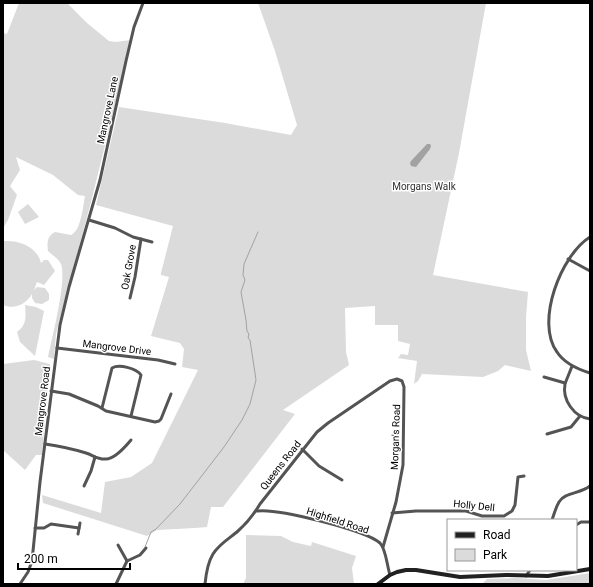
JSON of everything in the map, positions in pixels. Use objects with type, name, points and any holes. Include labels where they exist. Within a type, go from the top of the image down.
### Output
[{"type":"main road","points":[[378,584],[390,575],[397,572],[411,570],[460,577],[506,575],[541,577],[590,570]]},
{"type":"street","name":"Mangrove Lane","points":[[89,220],[100,180],[116,100],[131,40],[143,3]]},
{"type":"street","name":"Oak Grove","points":[[89,220],[120,229],[130,236],[152,242]]},
{"type":"street","name":"Mangrove Road","points":[[20,584],[31,566],[57,348],[66,302],[89,220]]},
{"type":"street","points":[[590,237],[578,246],[568,259],[559,277],[553,294],[549,328],[551,341],[557,353],[572,366],[590,373]]},
{"type":"street","name":"Oak Grove","points":[[130,298],[135,278],[141,239]]},
{"type":"street","points":[[568,259],[590,271]]},
{"type":"street","name":"Mangrove Drive","points":[[57,348],[158,360],[175,364]]},
{"type":"street","points":[[102,408],[112,368],[116,366],[136,370],[141,375],[132,416]]},
{"type":"street","points":[[572,366],[565,383],[565,394],[568,404],[580,416],[590,419]]},
{"type":"street","points":[[544,377],[565,383]]},
{"type":"street","name":"Queens Road","points":[[205,584],[213,552],[238,531],[257,511],[260,504],[302,449],[317,432],[328,423],[395,379]]},
{"type":"street","name":"Morgan's Road","points":[[383,547],[401,474],[404,446],[404,386],[400,380],[395,379]]},
{"type":"street","points":[[51,391],[69,394],[106,410],[155,422],[159,421],[165,411],[171,394]]},
{"type":"street","points":[[547,434],[571,427],[580,416]]},
{"type":"street","points":[[45,444],[73,449],[103,459],[111,458],[123,450],[131,440]]},
{"type":"street","points":[[302,449],[319,466],[342,480]]},
{"type":"street","points":[[84,486],[92,471],[95,457]]},
{"type":"street","name":"Holly Dell","points":[[392,513],[416,511],[466,511],[482,516],[504,516],[510,513],[514,508],[516,502],[518,477],[524,476]]},
{"type":"street","points":[[552,519],[562,498],[582,491],[590,486]]},
{"type":"street","name":"Highfield Road","points":[[257,511],[277,511],[321,522],[377,541],[383,547]]},
{"type":"street","points":[[577,524],[581,522],[590,522]]},
{"type":"street","points":[[78,534],[80,523]]},
{"type":"street","points":[[35,528],[44,528],[51,524],[79,528]]},
{"type":"street","points":[[118,545],[127,561]]},
{"type":"street","points":[[383,547],[390,575]]},
{"type":"street","points":[[116,584],[127,561],[140,555],[146,548]]},
{"type":"street","points":[[526,576],[529,571]]},
{"type":"street","points":[[553,575],[555,571]]},
{"type":"green space","points":[[19,3],[67,3],[87,23],[109,41],[116,42],[131,40],[92,198],[56,334],[54,359],[48,357],[61,295],[62,272],[60,262],[48,251],[48,240],[55,232],[71,235],[74,233],[81,218],[85,196],[78,195],[53,175],[16,157],[20,170],[10,186],[17,195],[8,220],[3,228],[3,33],[7,34]]},
{"type":"green space","name":"Morgans Walk","points":[[258,3],[486,3],[459,153],[433,275],[528,292],[526,350],[531,371],[505,365],[498,371],[483,377],[422,374],[418,381],[414,384],[417,361],[398,358],[401,354],[408,355],[410,344],[398,341],[398,325],[375,325],[375,306],[345,308],[346,352],[349,365],[283,410],[295,414],[223,507],[211,507],[207,527],[157,530],[147,536],[43,503],[42,495],[101,513],[105,482],[131,477],[152,463],[198,370],[182,367],[184,349],[180,343],[151,336],[169,277],[161,275],[161,273],[173,226],[96,205],[119,107],[225,123],[291,135],[297,125],[275,51]]},
{"type":"green space","points":[[28,204],[39,217],[25,224],[18,212]]},
{"type":"green space","points":[[3,241],[26,245],[36,252],[41,263],[44,260],[48,260],[55,271],[44,285],[37,282],[34,290],[37,287],[45,288],[49,294],[49,300],[42,304],[35,303],[32,298],[32,294],[27,301],[20,305],[12,307],[3,305]]},
{"type":"green space","points":[[25,305],[36,307],[44,311],[35,356],[20,342],[17,332],[23,326],[26,317]]},
{"type":"green space","points":[[34,360],[50,364],[42,455],[36,455],[25,470],[3,450],[3,364]]},
{"type":"green space","points":[[246,535],[281,536],[293,542],[311,546],[312,542],[356,556],[352,568],[354,584],[243,584],[246,578]]},
{"type":"green space","points":[[590,573],[590,584],[482,584],[487,579],[516,578],[546,580]]},
{"type":"shaded area","points":[[427,144],[430,144],[430,149],[416,167],[411,166],[411,161]]},
{"type":"waterway","points":[[145,547],[151,532],[156,529],[180,504],[224,447],[242,420],[250,404],[256,380],[241,292],[245,280],[243,275],[244,264],[258,232]]}]
